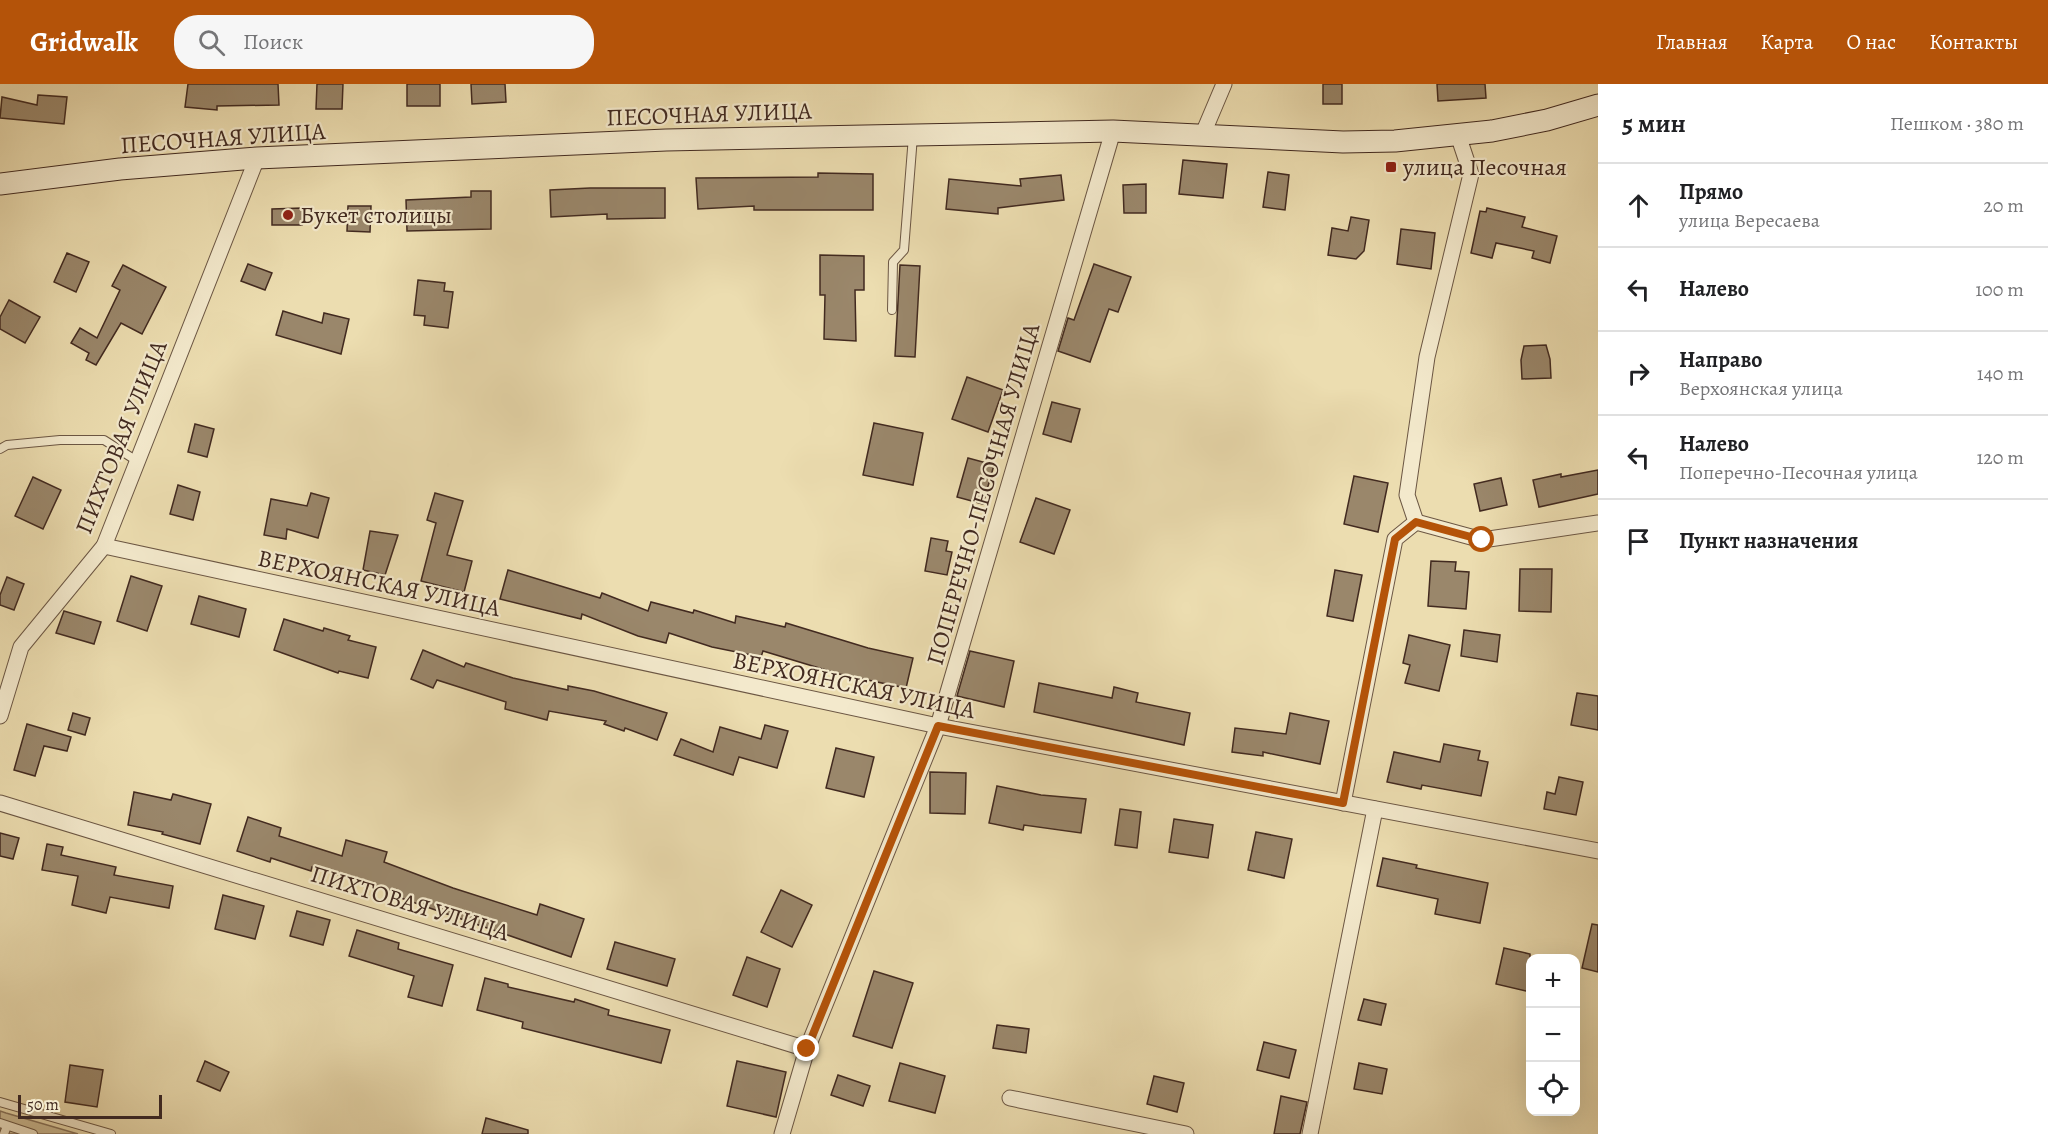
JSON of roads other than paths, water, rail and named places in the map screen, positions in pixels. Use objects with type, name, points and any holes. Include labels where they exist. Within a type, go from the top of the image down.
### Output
[{"type":"main road","name":"ПЕСОЧНАЯ УЛИЦА","points":[[0,184],[120,169],[257,159],[666,140],[1113,131],[1343,142],[1458,135],[1547,120],[1598,105]]},
{"type":"street","points":[[1202,135],[1224,84]]},
{"type":"street","name":"ПОПЕРЕЧНО-ПЕСОЧНАЯ УЛИЦА","points":[[782,1134],[807,1049],[938,726],[1113,131]]},
{"type":"street","points":[[1416,522],[1407,495],[1427,357],[1471,174],[1458,135]]},
{"type":"street","name":"ПИХТОВАЯ УЛИЦА","points":[[0,716],[21,647],[104,546],[257,159]]},
{"type":"street","points":[[1416,522],[1482,540],[1598,523]]},
{"type":"street","points":[[1343,803],[1395,539],[1416,522]]},
{"type":"street","name":"ВЕРХОЯНСКАЯ УЛИЦА","points":[[104,546],[938,726],[1598,851]]},
{"type":"street","name":"ПИХТОВАЯ УЛИЦА","points":[[0,803],[807,1049]]},
{"type":"street","points":[[1310,1134],[1375,809]]},
{"type":"street","points":[[1010,1098],[1186,1134]]},
{"type":"lane","points":[[892,310],[893,262],[904,250],[913,135]]},
{"type":"lane","points":[[0,448],[7,445],[60,440],[104,440],[137,460]]},
{"type":"lane","points":[[0,1102],[111,1134]]},
{"type":"lane","points":[[4,1134],[4,1124],[33,1134]]},
{"type":"place","name":"улица Песочная","points":[[1391,167]]},
{"type":"place","name":"Букет столицы","points":[[288,215]]}]
